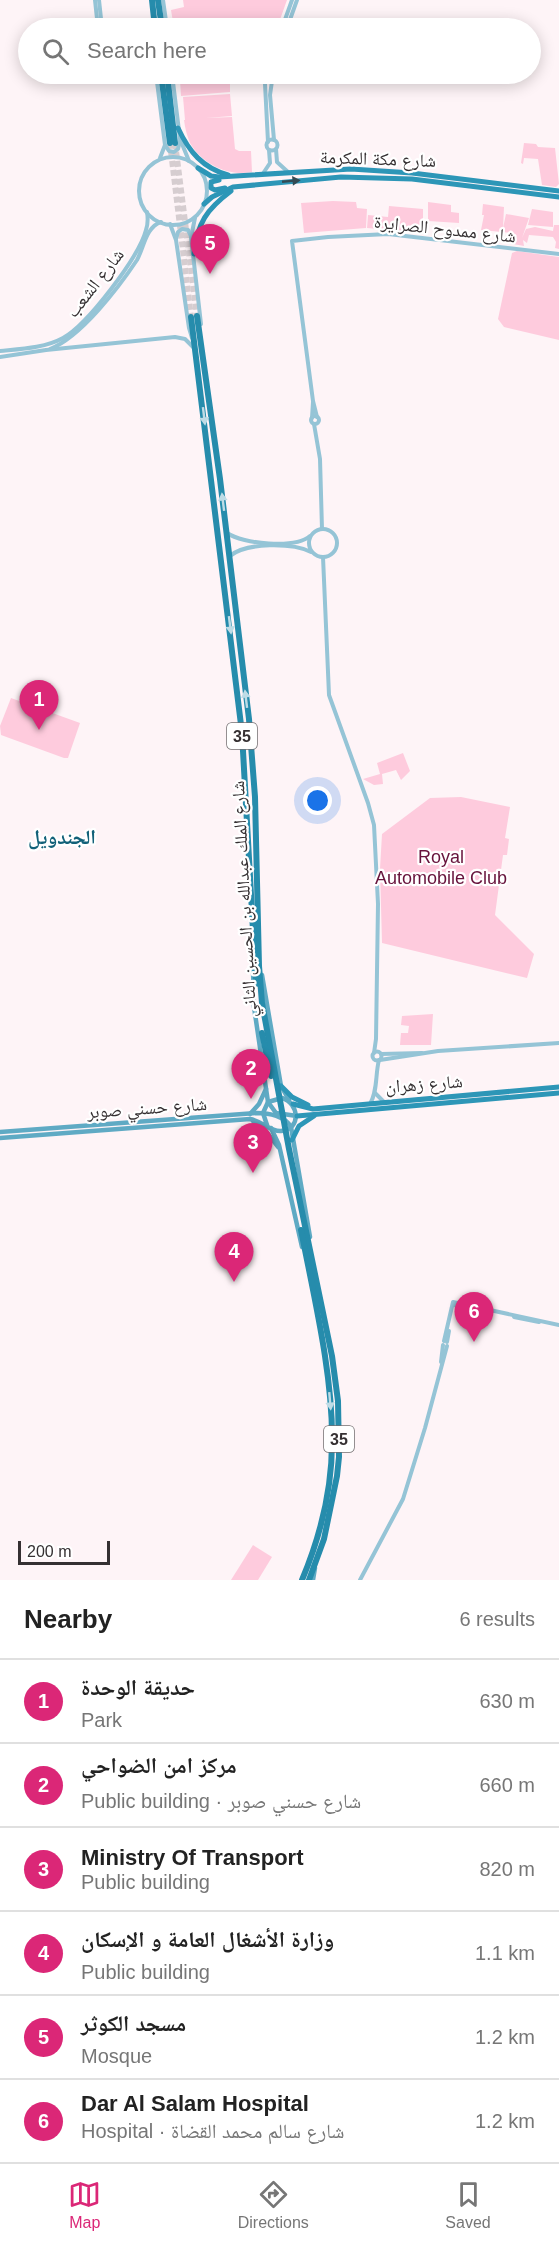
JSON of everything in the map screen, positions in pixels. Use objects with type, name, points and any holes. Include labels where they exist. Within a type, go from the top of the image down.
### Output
[{"type":"highway","points":[[152,0],[154,18]]},
{"type":"highway","points":[[158,0],[161,18]]},
{"type":"highway","points":[[163,84],[172,142]]},
{"type":"highway","points":[[168,84],[172,142]]},
{"type":"highway","name":"شارع الملك عبدالله بن الحسين الثاني","points":[[194,316],[227,533],[249,719],[255,797],[256,966]]},
{"type":"highway","name":"شارع الملك عبدالله بن الحسين الثاني","points":[[197,340],[194,349],[242,733],[258,988],[307,1250],[328,1381],[332,1444],[323,1514],[308,1566],[301,1580]]},
{"type":"highway","name":"شارع الملك عبدالله بن الحسين الثاني","points":[[307,1250],[332,1356],[339,1417],[337,1476],[330,1517],[312,1578]]},
{"type":"main road","points":[[178,128],[201,161],[218,172],[236,176]]},
{"type":"main road","name":"شارع مكة المكرمة","points":[[198,168],[215,177],[341,169],[404,172],[559,191]]},
{"type":"main road","points":[[235,187],[213,190],[210,184],[215,180],[249,176]]},
{"type":"main road","name":"شارع مكة المكرمة","points":[[204,204],[212,197],[235,187],[341,177],[426,181],[559,197]]},
{"type":"main road","points":[[194,254],[199,229],[208,210],[235,187]]},
{"type":"main road","points":[[256,966],[262,975],[281,1086],[297,1116]]},
{"type":"main road","points":[[256,966],[252,982],[254,1007],[268,1102],[276,1113],[297,1116]]},
{"type":"main road","points":[[267,1087],[276,1091],[281,1086]]},
{"type":"main road","points":[[281,1086],[303,1104],[333,1107]]},
{"type":"main road","points":[[267,1087],[250,1116],[280,1148]]},
{"type":"main road","name":"شارع زهران","points":[[291,1102],[308,1109],[559,1087]]},
{"type":"main road","name":"شارع زهران","points":[[297,1116],[559,1093]]},
{"type":"main road","points":[[291,1102],[279,1098],[268,1102],[263,1113],[280,1148],[298,1234],[307,1250]]},
{"type":"main road","name":"شارع حسني صوبر","points":[[0,1132],[250,1116],[263,1113],[284,1119],[291,1127]]},
{"type":"main road","points":[[292,1142],[301,1125],[319,1113]]},
{"type":"main road","name":"شارع حسني صوبر","points":[[250,1116],[269,1127]]},
{"type":"main road","points":[[297,1116],[291,1127],[292,1142],[309,1229],[307,1250]]},
{"type":"main road","name":"شارع حسني صوبر","points":[[0,1138],[109,1126]]},
{"type":"main road","points":[[269,1127],[280,1131],[291,1127]]},
{"type":"main road","points":[[280,1148],[286,1140],[292,1142]]},
{"type":"street","points":[[97,0],[99,18]]},
{"type":"street","points":[[163,0],[165,18]]},
{"type":"street","points":[[286,18],[292,0]]},
{"type":"street","points":[[291,18],[297,0]]},
{"type":"street","points":[[158,84],[172,142],[198,168],[207,185],[204,204],[193,224],[191,237]]},
{"type":"street","points":[[173,84],[178,128],[172,142],[160,159],[147,169],[141,181],[140,196],[147,212],[162,222],[170,224],[185,222],[198,214]]},
{"type":"street","points":[[262,175],[270,163],[265,84]]},
{"type":"street","points":[[272,84],[270,95],[274,140],[278,145],[277,162],[289,173]]},
{"type":"street","points":[[268,142],[274,140]]},
{"type":"street","points":[[269,149],[276,149]]},
{"type":"street","points":[[160,159],[175,157],[190,161]]},
{"type":"street","name":"شارع الشعب","points":[[0,351],[53,343],[75,330],[106,295],[130,262],[145,234],[147,212]]},
{"type":"street","name":"شارع الشعب","points":[[46,350],[71,338],[92,315],[136,260],[152,228],[162,222]]},
{"type":"street","points":[[170,224],[176,240],[189,328],[197,340]]},
{"type":"street","points":[[176,240],[178,232],[182,229],[188,230],[194,254],[197,340]]},
{"type":"street","name":"شارع ممدوح الصرايرة","points":[[322,529],[316,423],[292,241],[388,234],[559,254]]},
{"type":"street","name":"شارع الشعب","points":[[0,357],[175,337],[185,339],[194,349]]},
{"type":"street","points":[[227,533],[239,540],[252,543],[302,541],[322,529],[332,533],[337,542],[333,553],[322,557],[296,546],[251,547],[236,550],[230,556]]},
{"type":"street","points":[[310,536],[308,544],[311,552]]},
{"type":"street","points":[[322,557],[329,695],[374,825],[378,940],[376,1039],[380,1060],[376,1072],[375,1093],[370,1104]]},
{"type":"street","points":[[373,1059],[559,1043]]},
{"type":"street","points":[[378,1053],[423,1054]]},
{"type":"street","points":[[373,1059],[378,1053]]},
{"type":"street","points":[[373,1059],[376,1072]]},
{"type":"street","points":[[375,1093],[384,1102]]},
{"type":"street","points":[[360,1580],[403,1499],[440,1375],[454,1303],[559,1325]]},
{"type":"green space","points":[[183,0],[287,0],[281,18],[172,18],[171,10],[184,7]]},
{"type":"green space","points":[[180,84],[230,84],[230,92],[181,96]]},
{"type":"green space","points":[[230,94],[232,116],[206,118],[232,117],[235,149],[251,151],[252,172],[234,173],[209,163],[195,150],[187,135],[183,97]]},
{"type":"green space","points":[[524,143],[555,148],[559,184],[556,187],[542,185],[538,159],[524,158],[523,164],[521,163]]},
{"type":"green space","points":[[356,202],[357,208],[367,209],[366,228],[304,233],[301,203]]},
{"type":"green space","points":[[428,202],[451,205],[451,212],[459,213],[459,223],[428,221]]},
{"type":"green space","points":[[483,204],[504,207],[503,228],[506,214],[529,218],[522,238],[526,229],[535,227],[553,231],[554,225],[559,225],[559,249],[555,248],[556,242],[553,237],[529,235],[527,243],[523,240],[524,246],[513,244],[514,233],[481,230],[484,215],[482,215]]},
{"type":"green space","points":[[389,206],[423,209],[423,222],[412,232],[367,228],[368,215],[388,217]]},
{"type":"green space","points":[[532,209],[553,212],[553,227],[528,225]]},
{"type":"green space","points":[[517,251],[559,257],[559,340],[504,327],[498,319],[512,253]]},
{"type":"green space","points":[[11,698],[80,723],[68,758],[1,735],[0,726]]},
{"type":"green space","points":[[403,753],[410,771],[401,780],[396,770],[382,774],[383,784],[374,785],[363,779],[380,774],[377,763]]},
{"type":"green space","name":"Royal Automobile Club","points":[[461,797],[510,807],[505,838],[509,839],[507,855],[503,855],[495,915],[534,954],[527,978],[382,943],[380,869],[382,834],[430,798]]},
{"type":"green space","points":[[433,1014],[431,1045],[400,1045],[401,1033],[408,1033],[409,1026],[401,1025],[402,1016]]},
{"type":"green space","points":[[253,1545],[272,1557],[258,1580],[231,1580]]},
{"type":"tunnel","points":[[170,143],[191,317]]},
{"type":"tunnel","points":[[175,143],[197,316]]},
{"type":"place","name":"مسجد الكوثر","points":[[210,274]]},
{"type":"place","name":"حديقة الوحدة","points":[[39,730]]},
{"type":"place","name":"مركز امن الضواحي","points":[[251,1099]]},
{"type":"place","name":"Ministry Of Transport","points":[[253,1173]]},
{"type":"place","name":"وزارة الأشغال العامة و الإسكان","points":[[234,1282]]},
{"type":"place","name":"Dar Al Salam Hospital","points":[[474,1342]]},
{"type":"district","name":"الجندويل","points":[[62,837]]}]
